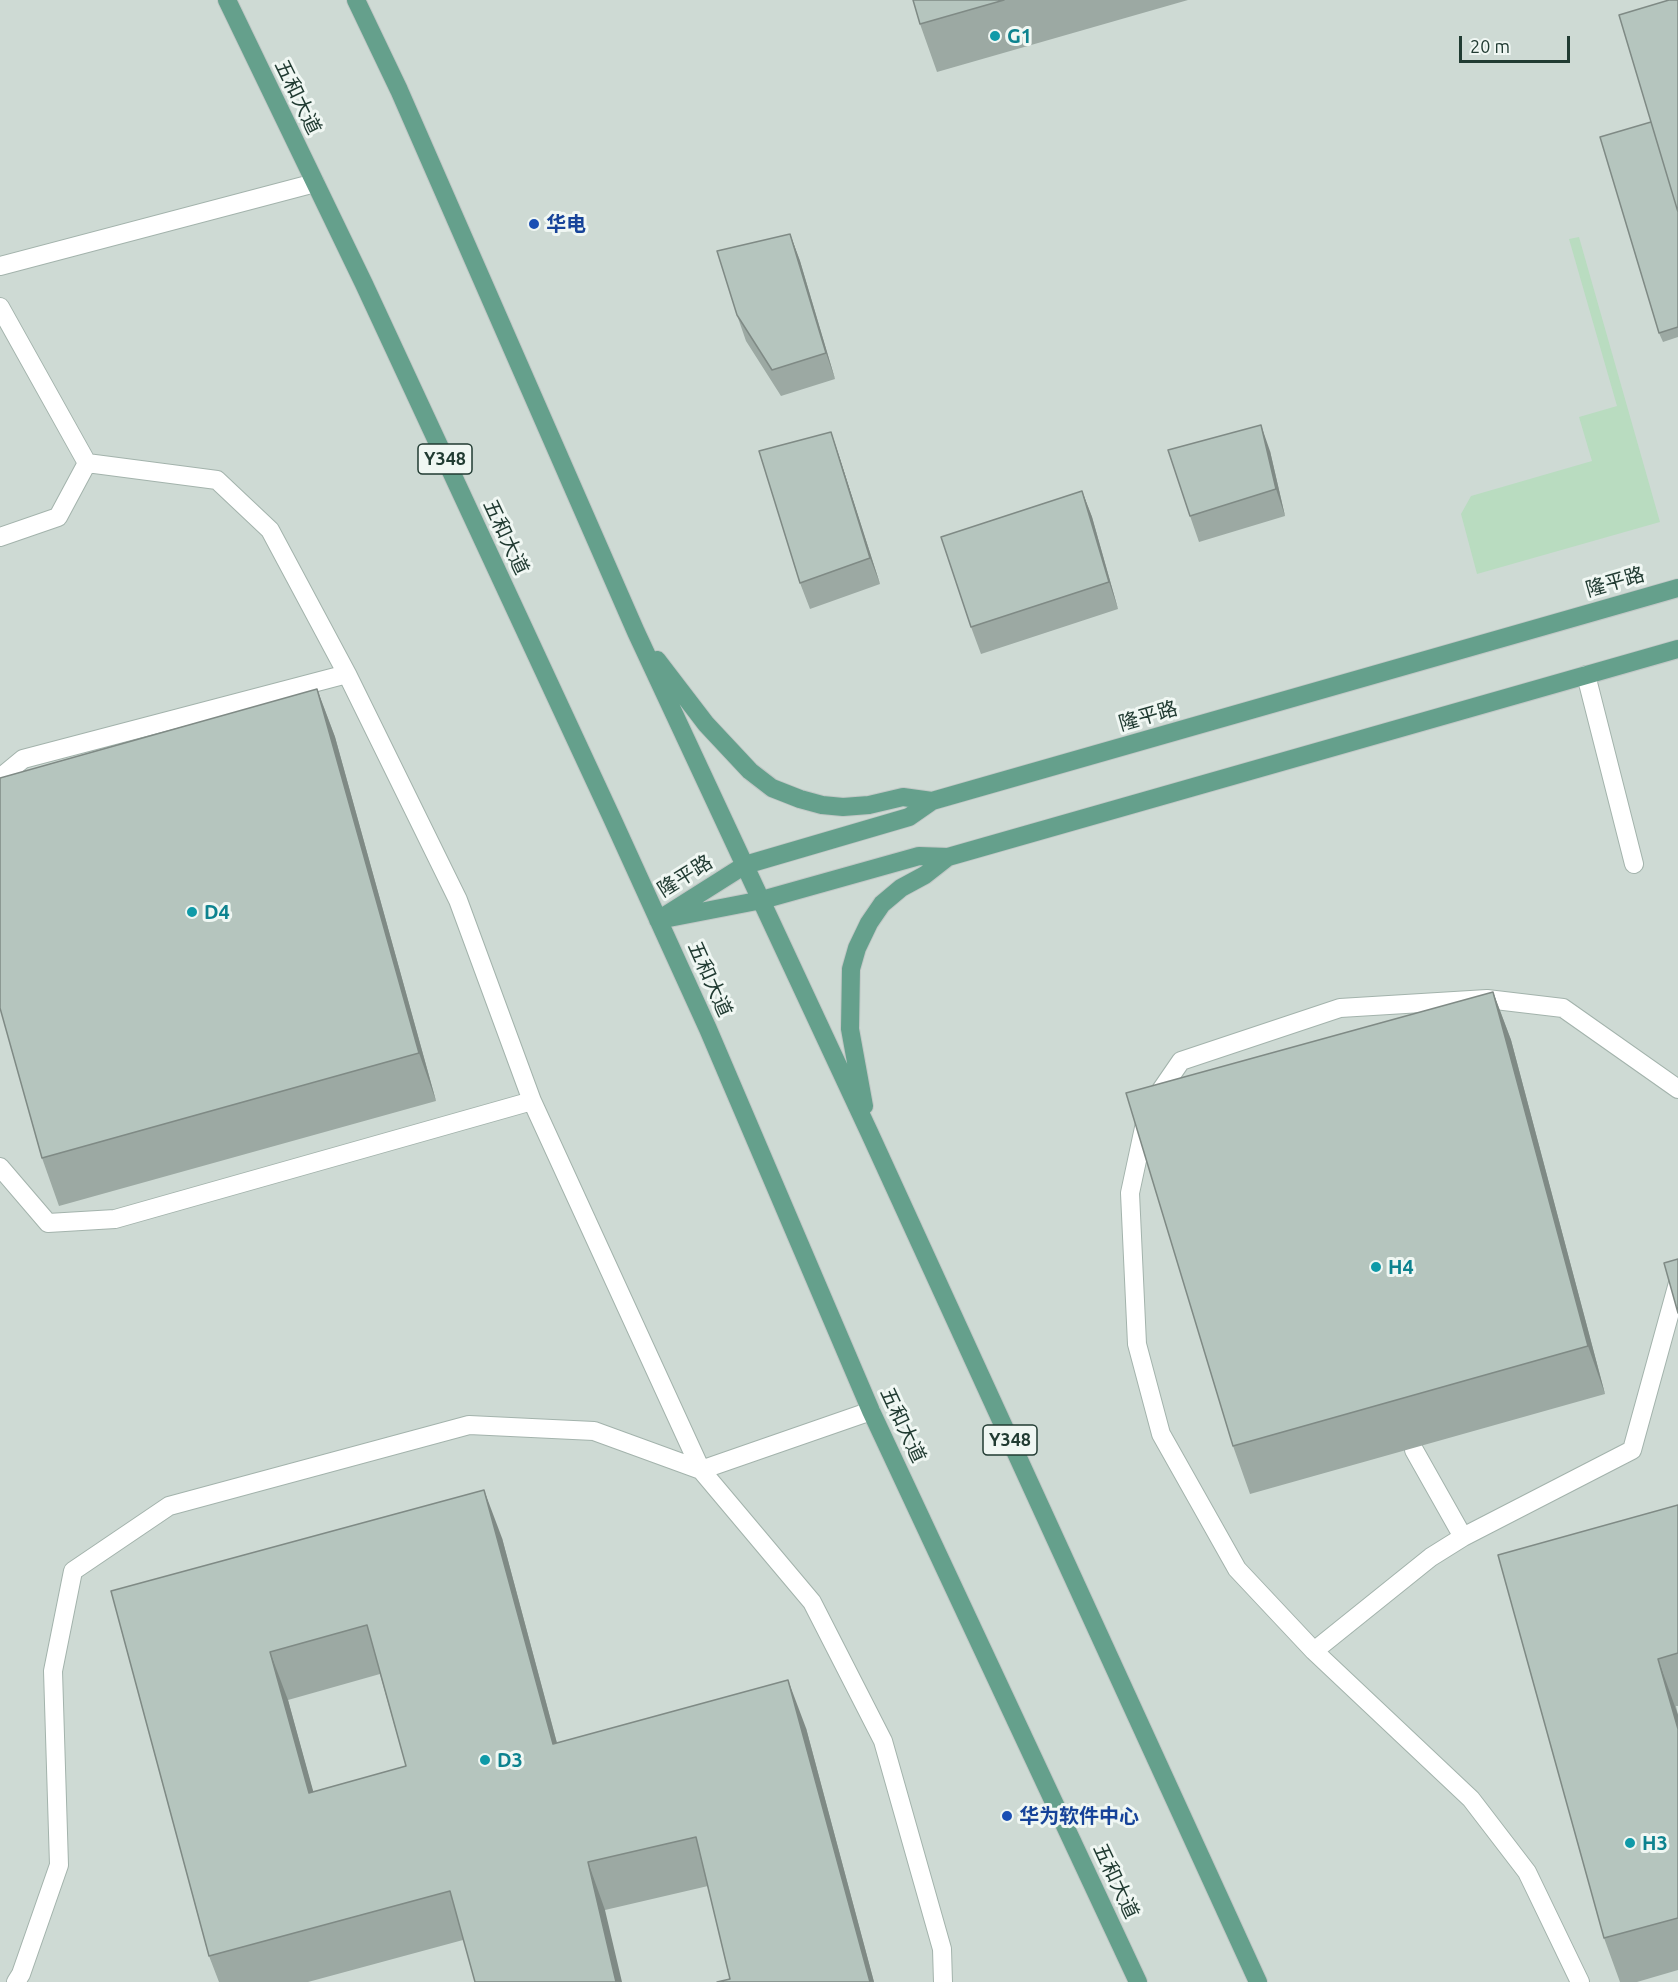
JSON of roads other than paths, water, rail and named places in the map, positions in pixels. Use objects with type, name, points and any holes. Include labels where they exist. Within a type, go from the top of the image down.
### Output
[{"type":"main road","name":"五和大道","points":[[227,0],[369,295],[658,920],[708,1029],[871,1411],[1138,1982]]},
{"type":"main road","name":"Y348","points":[[356,0],[408,111],[636,632],[870,1134],[1258,1982]]},
{"type":"main road","name":"隆平路","points":[[658,920],[745,865],[909,817],[932,801],[1678,588]]},
{"type":"main road","points":[[636,632],[706,724],[750,771],[772,788],[822,805],[869,805],[903,797],[932,801]]},
{"type":"main road","name":"隆平路","points":[[658,920],[762,900],[919,856],[948,857],[1678,649]]},
{"type":"main road","points":[[870,1134],[850,1029],[851,969],[857,948],[882,904],[901,888],[925,875],[948,857]]},
{"type":"lane","points":[[0,266],[315,183]]},
{"type":"lane","points":[[0,307],[87,463]]},
{"type":"lane","points":[[0,537],[58,517],[87,463]]},
{"type":"lane","points":[[87,463],[217,480],[270,530],[347,674],[458,900],[532,1101],[701,1470],[812,1602],[883,1740],[942,1949],[943,1982]]},
{"type":"lane","points":[[0,778],[23,759],[347,674]]},
{"type":"lane","points":[[1586,675],[1634,864]]},
{"type":"lane","points":[[1580,1982],[1527,1872],[1471,1799],[1314,1651],[1237,1569],[1161,1434],[1137,1344],[1130,1194],[1148,1110],[1181,1060],[1340,1008],[1487,999],[1563,1008],[1678,1089]]},
{"type":"lane","points":[[0,1167],[48,1223],[115,1219],[532,1101]]},
{"type":"lane","points":[[1314,1651],[1431,1557],[1463,1537],[1632,1450],[1678,1283]]},
{"type":"lane","points":[[16,1982],[21,1974],[59,1865],[53,1671],[74,1570],[169,1506],[469,1425],[594,1431],[701,1470],[871,1411]]},
{"type":"lane","points":[[1414,1450],[1463,1537]]},
{"type":"place","name":"G1","points":[[995,36]]},
{"type":"place","name":"华电","points":[[534,224]]},
{"type":"place","name":"D4","points":[[192,912]]},
{"type":"place","name":"H4","points":[[1376,1267]]},
{"type":"place","name":"D3","points":[[485,1760]]},
{"type":"place","name":"华为软件中心","points":[[1007,1816]]},
{"type":"place","name":"H3","points":[[1630,1843]]}]
